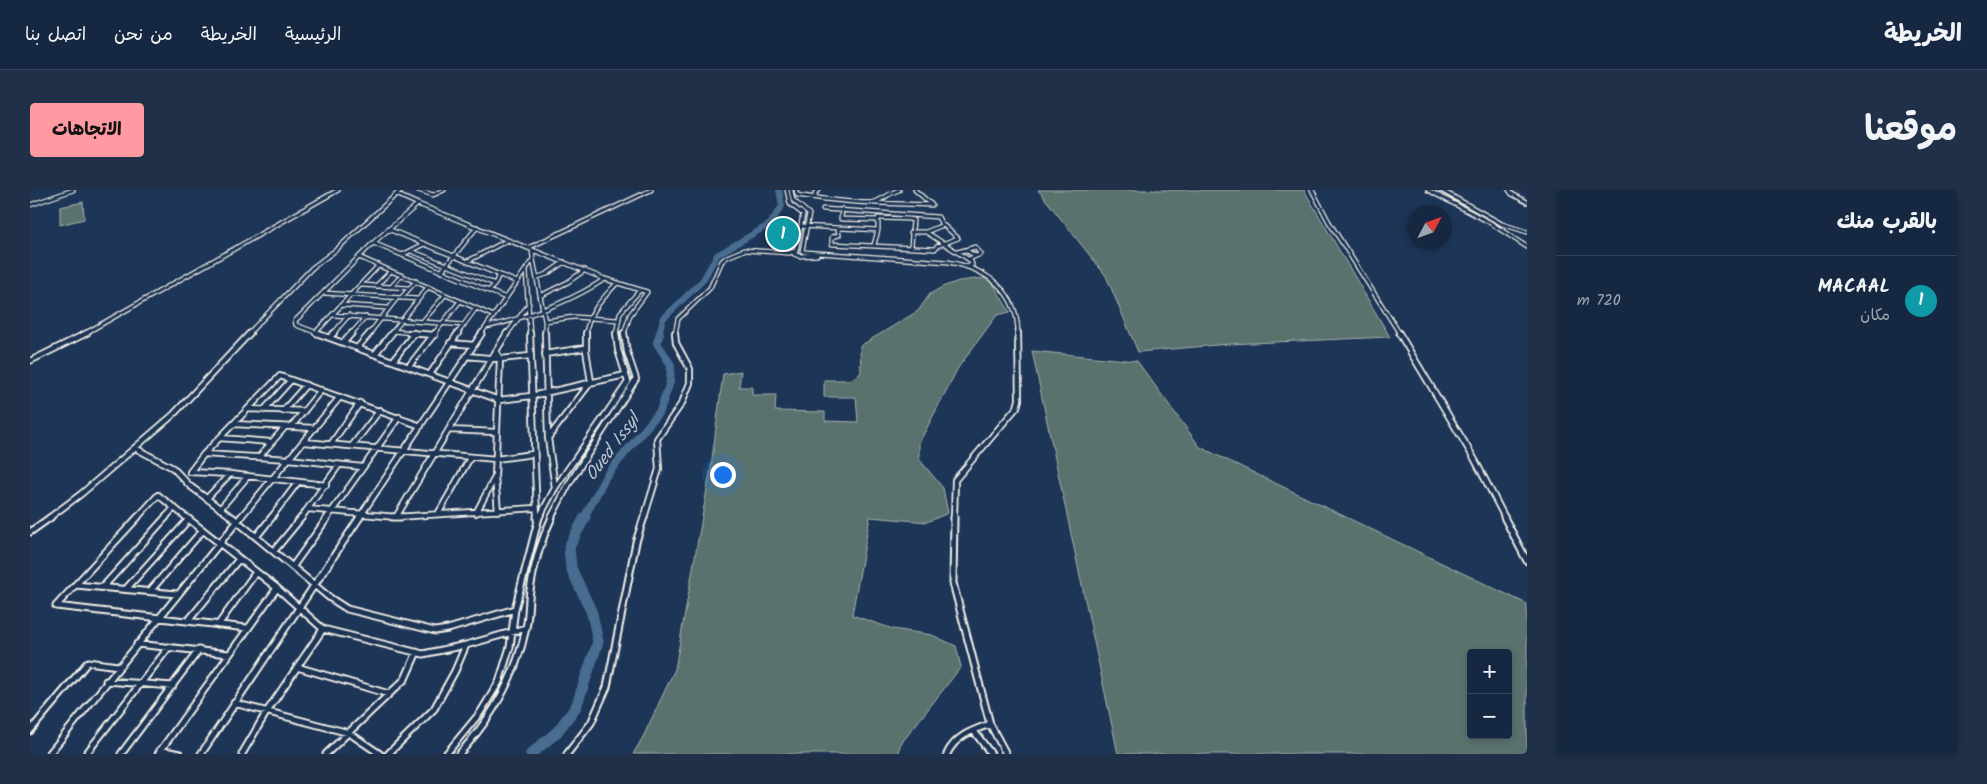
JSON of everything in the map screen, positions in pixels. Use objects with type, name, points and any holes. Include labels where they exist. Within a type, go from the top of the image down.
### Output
[{"type":"street","points":[[30,205],[73,190]]},
{"type":"street","points":[[30,361],[106,323],[338,190]]},
{"type":"street","points":[[418,190],[433,195],[444,190]]},
{"type":"street","points":[[528,248],[651,190]]},
{"type":"street","points":[[787,190],[790,204],[803,214],[795,252]]},
{"type":"street","points":[[791,190],[794,202],[808,213],[803,251],[805,254],[802,256]]},
{"type":"street","points":[[796,190],[797,195],[815,197],[932,205],[914,190]]},
{"type":"street","points":[[815,197],[815,193],[819,190]]},
{"type":"street","points":[[874,202],[889,193],[899,190]]},
{"type":"street","points":[[1312,190],[1329,222],[1423,371],[1475,460],[1527,561]]},
{"type":"street","points":[[1428,190],[1489,222],[1527,247]]},
{"type":"street","points":[[1441,190],[1502,224],[1527,232]]},
{"type":"street","points":[[1509,190],[1512,194],[1527,202]]},
{"type":"street","points":[[30,532],[81,494],[183,407],[303,276],[337,249],[398,191],[418,204],[605,279],[647,292],[626,322],[623,341],[636,379],[550,519],[539,547],[526,628],[509,681],[498,706],[481,731],[459,754]]},
{"type":"street","points":[[418,204],[373,243],[294,323],[499,400],[531,396],[625,375]]},
{"type":"street","points":[[822,208],[879,212],[912,218]]},
{"type":"street","points":[[838,228],[839,235],[832,237],[832,244],[935,249],[958,238],[938,217],[840,219],[842,209]]},
{"type":"street","points":[[858,219],[859,211]]},
{"type":"street","points":[[874,245],[878,230],[879,212]]},
{"type":"street","points":[[911,247],[912,218]]},
{"type":"street","points":[[911,232],[926,232],[943,224]]},
{"type":"street","points":[[801,226],[878,230]]},
{"type":"street","points":[[441,272],[477,227]]},
{"type":"street","points":[[388,229],[517,282]]},
{"type":"street","points":[[926,232],[972,262],[969,266]]},
{"type":"street","points":[[468,261],[508,240]]},
{"type":"street","points":[[373,243],[506,298]]},
{"type":"street","points":[[402,255],[424,244]]},
{"type":"street","points":[[957,252],[975,247],[981,254],[968,259]]},
{"type":"street","points":[[532,250],[545,321],[548,438],[555,488]]},
{"type":"street","points":[[567,754],[587,730],[607,687],[636,542],[659,469],[660,460],[656,443],[660,434],[688,394],[691,374],[676,344],[675,325],[678,319],[710,288],[722,261],[726,257],[744,250],[789,253],[803,251],[948,262],[969,266],[988,275],[1006,292],[1018,319],[1019,400],[1017,407],[955,480],[952,568],[953,583],[990,724],[1006,754]]},
{"type":"street","points":[[965,250],[976,256]]},
{"type":"street","points":[[411,251],[495,284]]},
{"type":"street","points":[[795,252],[802,256],[831,254]]},
{"type":"street","points":[[359,257],[494,316]]},
{"type":"street","points":[[200,754],[533,258]]},
{"type":"street","points":[[538,277],[547,274],[564,262]]},
{"type":"street","points":[[316,332],[379,265]]},
{"type":"street","points":[[526,270],[530,317],[531,396],[537,521]]},
{"type":"street","points":[[540,296],[568,282],[585,270]]},
{"type":"street","points":[[376,286],[391,271]]},
{"type":"street","points":[[488,291],[495,284],[499,274]]},
{"type":"street","points":[[391,287],[402,276]]},
{"type":"street","points":[[486,327],[530,317],[580,295],[605,279]]},
{"type":"street","points":[[358,347],[388,308],[416,281]]},
{"type":"street","points":[[548,438],[591,382],[585,348],[588,317],[617,283]]},
{"type":"street","points":[[360,285],[409,288]]},
{"type":"street","points":[[375,354],[428,287]]},
{"type":"street","points":[[446,754],[480,713],[499,682],[510,647],[515,609],[537,521],[555,488],[628,382],[616,332],[618,320],[625,305],[640,290]]},
{"type":"street","points":[[323,293],[418,300]]},
{"type":"street","points":[[424,321],[445,295]]},
{"type":"street","points":[[409,366],[460,301]]},
{"type":"street","points":[[396,517],[474,390],[490,358],[514,321],[529,304]]},
{"type":"street","points":[[342,305],[388,308]]},
{"type":"street","points":[[430,374],[476,308]]},
{"type":"street","points":[[333,314],[464,325]]},
{"type":"street","points":[[330,337],[349,316]]},
{"type":"street","points":[[344,342],[366,317]]},
{"type":"street","points":[[545,321],[588,317],[618,320]]},
{"type":"street","points":[[393,331],[435,335]]},
{"type":"street","points":[[393,361],[414,333]]},
{"type":"street","points":[[450,343],[474,345]]},
{"type":"street","points":[[545,354],[585,348]]},
{"type":"street","points":[[496,351],[500,359],[494,477],[498,511]]},
{"type":"street","points":[[466,356],[500,359],[530,356]]},
{"type":"street","points":[[326,485],[230,474],[190,472],[204,454],[280,376],[421,426]]},
{"type":"street","points":[[264,410],[292,380]]},
{"type":"street","points":[[283,411],[306,385]]},
{"type":"street","points":[[290,427],[321,390]]},
{"type":"street","points":[[49,754],[106,680],[219,543],[239,522],[340,397]]},
{"type":"street","points":[[331,444],[360,403]]},
{"type":"street","points":[[248,409],[304,411]]},
{"type":"street","points":[[352,446],[380,410]]},
{"type":"street","points":[[293,566],[399,417]]},
{"type":"street","points":[[234,424],[315,428]]},
{"type":"street","points":[[258,457],[285,427]]},
{"type":"street","points":[[449,430],[496,432]]},
{"type":"street","points":[[220,438],[271,442]]},
{"type":"street","points":[[304,442],[470,458],[496,459],[533,454]]},
{"type":"street","points":[[134,449],[173,468],[190,486],[239,522],[293,566],[313,585],[347,609],[435,631],[448,629],[515,609]]},
{"type":"street","points":[[204,454],[289,459],[362,467]]},
{"type":"street","points":[[438,514],[470,458]]},
{"type":"street","points":[[274,551],[308,509],[339,465]]},
{"type":"street","points":[[207,498],[230,474]]},
{"type":"street","points":[[220,509],[248,476]]},
{"type":"street","points":[[476,513],[494,477]]},
{"type":"street","points":[[256,536],[298,482]]},
{"type":"street","points":[[247,628],[56,606],[158,495],[277,588],[324,629],[423,654],[466,645],[526,628]]},
{"type":"street","points":[[102,587],[174,508]]},
{"type":"street","points":[[308,509],[396,517],[535,508]]},
{"type":"street","points":[[126,589],[189,519]]},
{"type":"street","points":[[150,592],[202,530]]},
{"type":"street","points":[[188,622],[239,559]]},
{"type":"street","points":[[218,625],[256,572]]},
{"type":"street","points":[[75,585],[177,594]]},
{"type":"street","points":[[159,752],[277,588]]},
{"type":"street","points":[[242,754],[266,713],[324,629]]},
{"type":"street","points":[[137,644],[229,654]]},
{"type":"street","points":[[388,754],[434,709],[455,671],[466,645]]},
{"type":"street","points":[[86,754],[169,647]]},
{"type":"street","points":[[121,754],[199,650]]},
{"type":"street","points":[[326,754],[405,679],[417,652]]},
{"type":"street","points":[[30,731],[88,662],[118,666]]},
{"type":"street","points":[[297,668],[389,694]]},
{"type":"street","points":[[106,680],[173,686]]},
{"type":"street","points":[[234,704],[349,732],[380,754]]},
{"type":"street","points":[[947,754],[954,742],[964,735],[990,724]]},
{"type":"street","points":[[974,731],[991,754]]},
{"type":"street","points":[[159,752],[180,754]]},
{"type":"green space","points":[[1038,190],[1304,190],[1390,337],[1229,344],[1138,352],[1106,276]]},
{"type":"green space","points":[[83,202],[84,219],[60,225],[60,207]]},
{"type":"green space","points":[[984,278],[992,282],[1010,312],[997,315],[958,368],[919,443],[919,459],[943,488],[948,513],[927,522],[870,517],[852,615],[893,629],[932,635],[956,646],[961,667],[900,745],[899,754],[633,754],[675,669],[711,467],[723,374],[741,371],[739,387],[752,387],[752,395],[776,395],[775,411],[825,412],[825,421],[858,422],[856,397],[824,397],[824,380],[850,380],[861,373],[860,346],[918,311],[930,294],[959,281]]},
{"type":"green space","points":[[1032,351],[1137,361],[1200,447],[1527,604],[1527,754],[1118,754]]},
{"type":"waterway","name":"Oued Issyl","points":[[659,334],[663,319],[703,280],[717,255],[770,224],[782,206],[779,190]]},
{"type":"waterway","name":"Oued Issyl","points":[[584,518],[606,476],[660,411],[670,382],[671,365],[657,343],[660,333]]},
{"type":"waterway","name":"Oued Issyl","points":[[531,754],[557,732],[576,707],[598,642],[592,613],[571,568],[569,547],[585,517]]},
{"type":"place","name":"MACAAL","points":[[783,234]]}]
